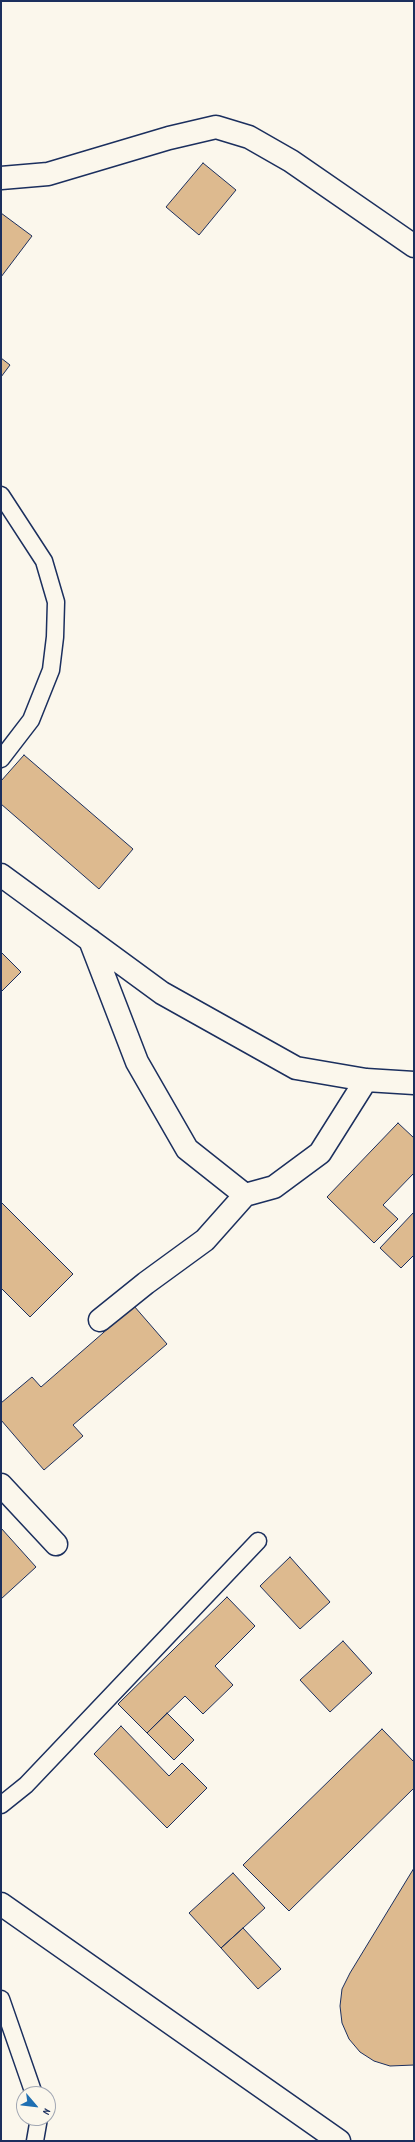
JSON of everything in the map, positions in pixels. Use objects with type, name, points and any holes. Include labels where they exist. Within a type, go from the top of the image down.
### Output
[{"type":"street","points":[[1,178],[48,174],[170,138],[216,127],[249,137],[291,160],[414,246]]},
{"type":"street","points":[[1,875],[162,993],[296,1068],[366,1080],[414,1083]]},
{"type":"street","points":[[90,940],[137,1062],[187,1149],[245,1195]]},
{"type":"street","points":[[100,1320],[146,1283],[205,1240],[245,1195],[274,1187],[320,1153],[366,1080]]},
{"type":"street","points":[[1,1484],[56,1544]]},
{"type":"street","points":[[1,1904],[339,2141]]},
{"type":"lane","points":[[1,495],[44,561],[56,602],[55,637],[51,670],[31,720],[1,759]]},
{"type":"lane","points":[[1,1805],[26,1785],[258,1541]]},
{"type":"lane","points":[[1,1999],[31,2086]]},
{"type":"lane","points":[[35,2141],[38,2126]]},
{"type":"building","points":[[203,163],[236,190],[199,235],[166,207]]},
{"type":"building","points":[[1,213],[32,236],[1,277]]},
{"type":"building","points":[[1,358],[10,365],[1,377]]},
{"type":"building","points":[[24,755],[133,849],[99,889],[1,804],[1,781]]},
{"type":"building","points":[[1,952],[21,972],[1,992]]},
{"type":"building","points":[[398,1123],[414,1138],[414,1173],[383,1205],[398,1219],[374,1243],[327,1197]]},
{"type":"building","points":[[1,1202],[73,1274],[30,1317],[1,1288]]},
{"type":"building","points":[[414,1212],[414,1255],[401,1268],[380,1248]]},
{"type":"building","points":[[134,1306],[167,1344],[73,1425],[83,1436],[44,1470],[1,1420],[1,1403],[32,1377],[41,1387]]},
{"type":"building","points":[[1,1528],[36,1567],[1,1599]]},
{"type":"building","points":[[290,1557],[330,1602],[300,1629],[260,1586]]},
{"type":"building","points":[[227,1597],[255,1626],[215,1666],[233,1685],[203,1714],[185,1696],[147,1733],[118,1704]]},
{"type":"building","points":[[343,1641],[372,1673],[330,1712],[300,1680]]},
{"type":"building","points":[[167,1713],[194,1740],[174,1760],[147,1733]]},
{"type":"building","points":[[121,1726],[169,1776],[182,1763],[207,1788],[167,1828],[94,1754]]},
{"type":"building","points":[[382,1729],[414,1762],[414,1788],[289,1911],[243,1865]]},
{"type":"building","points":[[414,1868],[414,2065],[390,2066],[374,2061],[360,2052],[349,2039],[342,2023],[340,2006],[342,1989],[350,1973]]},
{"type":"building","points":[[233,1873],[265,1908],[221,1948],[189,1913]]},
{"type":"building","points":[[243,1928],[281,1969],[258,1989],[221,1948]]}]
